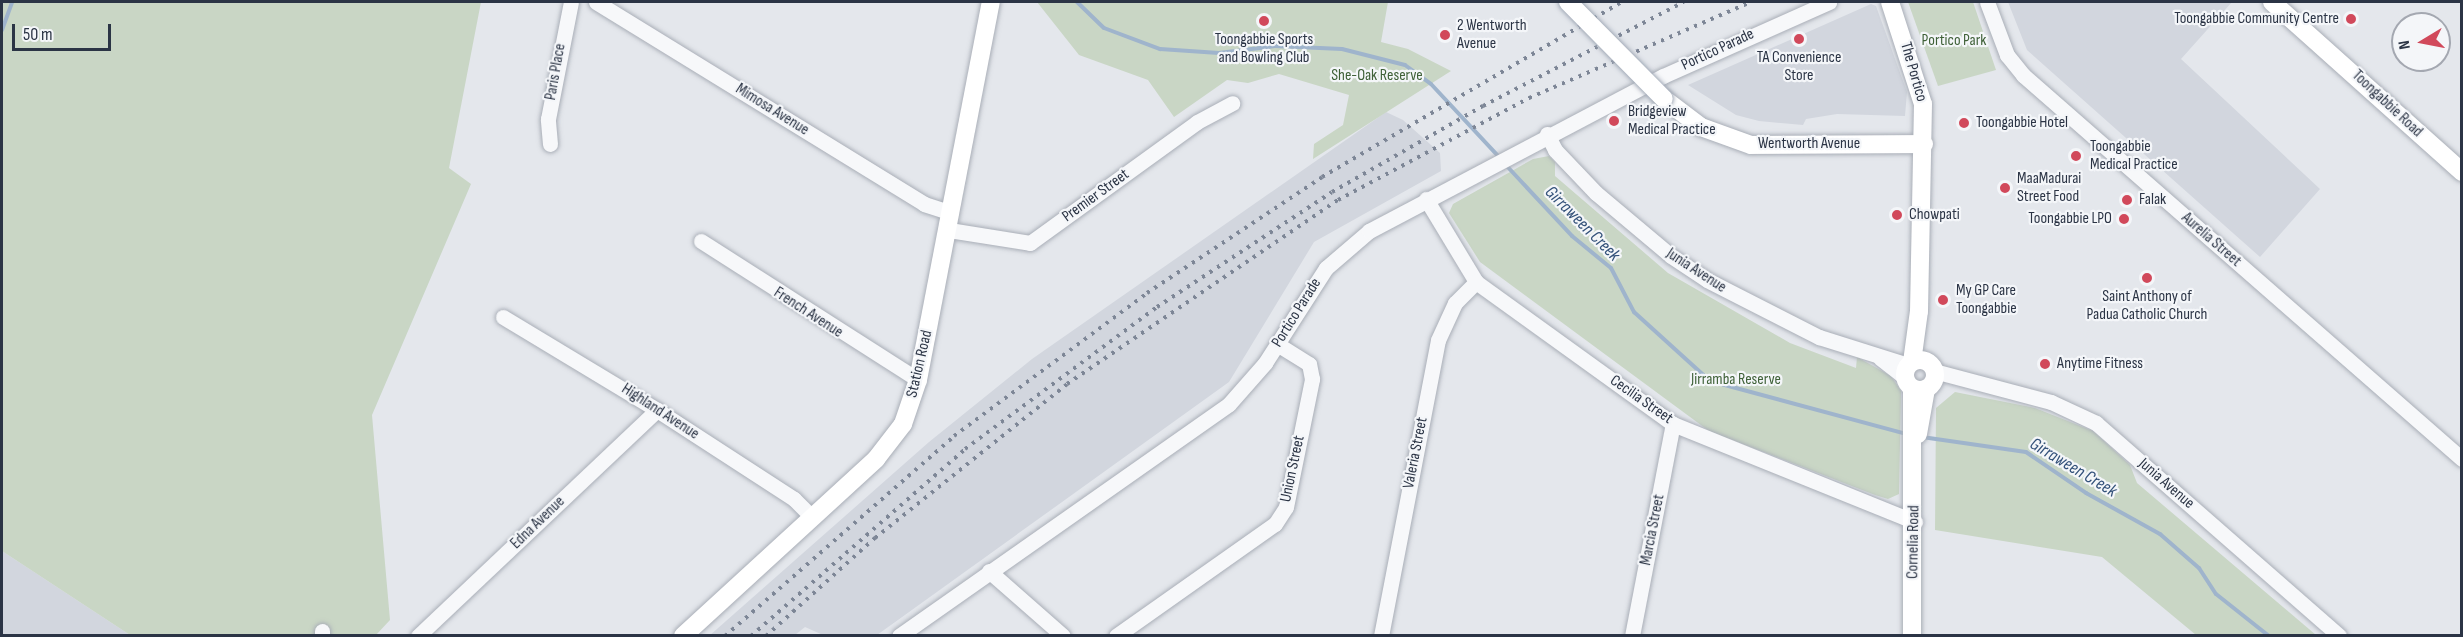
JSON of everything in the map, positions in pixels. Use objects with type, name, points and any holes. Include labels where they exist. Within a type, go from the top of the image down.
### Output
[{"type":"main road","name":"Station Road","points":[[683,636],[893,438],[918,380],[991,2]]},
{"type":"main road","name":"Wentworth Avenue","points":[[1568,2],[1664,99],[1701,127],[1751,145],[1924,144]]},
{"type":"main road","name":"The Portico","points":[[1890,2],[1921,87],[1924,144]]},
{"type":"main road","name":"Toongabbie Road","points":[[2272,2],[2296,27],[2312,35]]},
{"type":"main road","name":"Toongabbie Road","points":[[2287,2],[2312,35],[2462,172]]},
{"type":"main road","name":"Cornelia Road","points":[[1912,636],[1924,144]]},
{"type":"street","name":"Paris Place","points":[[550,144],[548,119],[571,2]]},
{"type":"street","name":"Mimosa Avenue","points":[[596,2],[950,221]]},
{"type":"street","name":"Portico Parade","points":[[899,636],[1229,404],[1277,344],[1326,268],[1369,231],[1485,166],[1663,76],[1829,2]]},
{"type":"street","name":"Aurelia Street","points":[[1987,2],[2007,55],[2023,75],[2462,459]]},
{"type":"street","name":"Premier Street","points":[[950,221],[1030,243],[1197,122],[1232,103]]},
{"type":"street","name":"Junia Avenue","points":[[1547,135],[1574,172],[1671,256],[1778,319],[1920,375],[1966,382],[2051,402],[2096,423],[2339,636]]},
{"type":"street","name":"Cecilia Street","points":[[1426,199],[1476,282],[1673,424],[1915,522]]},
{"type":"street","name":"French Avenue","points":[[701,241],[918,380]]},
{"type":"street","name":"Valeria Street","points":[[1381,636],[1438,340],[1455,303],[1476,282]]},
{"type":"street","name":"Highland Avenue","points":[[503,317],[657,410],[794,499],[811,516]]},
{"type":"street","name":"Union Street","points":[[1116,636],[1275,524],[1286,507],[1312,379],[1309,364],[1277,344]]},
{"type":"street","name":"Edna Avenue","points":[[418,636],[657,410]]},
{"type":"street","name":"Marcia Street","points":[[1632,636],[1673,424]]},
{"type":"street","points":[[989,571],[1063,636]]},
{"type":"shaded area","points":[[2008,2],[2232,2],[2181,59],[2320,189],[2260,257],[2027,50]]},
{"type":"shaded area","points":[[1871,4],[1876,6],[1907,92],[1905,116],[1837,114],[1806,119],[1803,125],[1759,121],[1736,115],[1688,85]]},
{"type":"shaded area","points":[[1386,112],[1403,120],[1440,153],[1441,171],[1314,242],[1229,382],[877,635],[823,635],[805,627],[795,635],[709,636],[929,442],[1032,359]]},
{"type":"shaded area","points":[[2,551],[130,635],[2,635]]},
{"type":"green space","points":[[2,2],[481,2],[449,168],[471,184],[372,415],[390,620],[376,635],[130,635],[2,551]]},
{"type":"green space","name":"She-Oak Reserve","points":[[1037,2],[1388,2],[1381,42],[1408,49],[1451,71],[1313,159],[1314,144],[1343,125],[1349,95],[1279,74],[1248,83],[1227,80],[1174,117],[1148,80],[1079,55]]},
{"type":"green space","name":"Portico Park","points":[[1908,2],[1973,2],[1996,70],[1938,86]]},
{"type":"green space","name":"Jirramba Reserve","points":[[1549,156],[1555,162],[1555,176],[1668,273],[1790,343],[1856,368],[1857,357],[1891,376],[1901,391],[1899,494],[1888,499],[1875,495],[1709,431],[1480,262],[1449,213],[1453,204],[1533,159]]},
{"type":"green space","points":[[1955,392],[2035,408],[2093,431],[2130,465],[2137,483],[2316,635],[2196,635],[2102,557],[1935,530],[1936,408]]},
{"type":"waterway","points":[[2,30],[12,2]]},
{"type":"waterway","name":"Girraween Creek","points":[[1077,2],[1104,28],[1160,49],[1219,53],[1275,46],[1342,49],[1405,65],[1431,84],[1499,157]]},
{"type":"waterway","name":"Girraween Creek","points":[[1504,163],[1572,236],[1611,268],[1634,312],[1710,381],[1906,434]]},
{"type":"waterway","name":"Girraween Creek","points":[[1922,437],[2026,452],[2086,493],[2160,534],[2199,568],[2216,594],[2269,636]]},
{"type":"railway","points":[[725,636],[954,436],[1147,293],[1322,177],[1622,2]]},
{"type":"railway","points":[[751,636],[965,449],[1157,307],[1332,192],[1483,106],[1684,2]]},
{"type":"railway","points":[[766,636],[875,538],[1067,384],[1338,200],[1529,98],[1751,2]]},
{"type":"place","name":"Toongabbie Community Centre","points":[[2351,19]]},
{"type":"place","name":"Toongabbie Sports and Bowling Club","points":[[1264,21]]},
{"type":"place","name":"2 Wentworth Avenue","points":[[1445,35]]},
{"type":"place","name":"TA Convenience Store","points":[[1799,39]]},
{"type":"place","name":"Bridgeview Medical Practice","points":[[1614,121]]},
{"type":"place","name":"Toongabbie Hotel","points":[[1964,123]]},
{"type":"place","name":"Toongabbie Medical Practice","points":[[2076,156]]},
{"type":"place","name":"MaaMadurai Street Food","points":[[2005,188]]},
{"type":"place","name":"Falak","points":[[2127,200]]},
{"type":"place","name":"Chowpati","points":[[1897,215]]},
{"type":"place","name":"Toongabbie LPO","points":[[2124,219]]},
{"type":"place","name":"Saint Anthony of Padua Catholic Church","points":[[2147,278]]},
{"type":"place","name":"My GP Care Toongabbie","points":[[1943,300]]},
{"type":"place","name":"Anytime Fitness","points":[[2045,364]]}]
